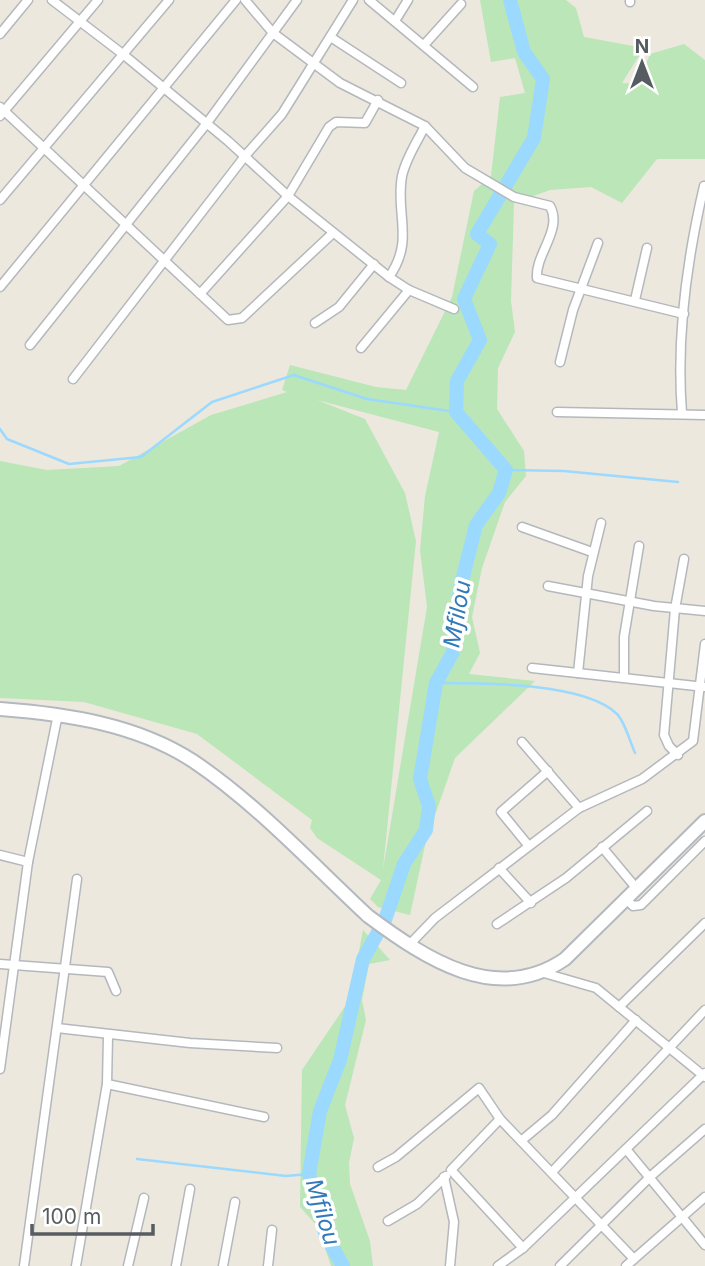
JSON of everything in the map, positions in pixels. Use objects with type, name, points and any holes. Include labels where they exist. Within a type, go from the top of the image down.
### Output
[{"type":"street","points":[[0,34],[28,0]]},
{"type":"street","points":[[52,0],[207,123],[288,196],[390,277],[409,290],[454,309]]},
{"type":"street","points":[[98,0],[1,112],[44,148],[228,320],[242,318],[333,233]]},
{"type":"street","points":[[0,200],[169,0]]},
{"type":"street","points":[[0,287],[236,0]]},
{"type":"street","points":[[245,0],[273,33],[340,83],[425,126],[465,169],[489,185],[514,197],[543,203],[554,213],[554,224],[538,264],[537,278],[684,314]]},
{"type":"street","points":[[30,345],[207,123],[297,0]]},
{"type":"street","points":[[73,379],[244,156],[282,114],[354,0]]},
{"type":"street","points":[[369,0],[473,87]]},
{"type":"street","points":[[395,21],[408,0]]},
{"type":"street","points":[[424,45],[461,4]]},
{"type":"street","points":[[332,38],[401,83]]},
{"type":"street","points":[[200,294],[288,196],[329,127],[335,122],[365,122],[378,100]]},
{"type":"street","points":[[390,277],[403,253],[402,177],[407,158],[425,126]]},
{"type":"street","points":[[682,413],[684,314],[691,247],[704,186]]},
{"type":"street","points":[[561,362],[598,243]]},
{"type":"street","points":[[635,300],[647,248]]},
{"type":"street","points":[[316,323],[339,307],[374,264]]},
{"type":"street","points":[[361,348],[409,290]]},
{"type":"street","points":[[557,412],[705,415]]},
{"type":"street","points":[[578,673],[592,552],[601,523]]},
{"type":"street","points":[[522,527],[592,552]]},
{"type":"street","points":[[624,677],[624,637],[639,546]]},
{"type":"street","points":[[678,755],[665,741],[666,682],[684,559]]},
{"type":"street","points":[[548,586],[630,602],[705,611]]},
{"type":"street","points":[[410,944],[435,918],[579,808],[642,779],[678,755],[695,735],[705,644]]},
{"type":"street","points":[[532,668],[702,687]]},
{"type":"street","points":[[0,709],[58,714],[131,732],[192,761],[233,792],[368,916],[444,965],[486,978],[506,981],[544,973],[586,942],[705,821]]},
{"type":"street","points":[[0,1069],[28,862],[58,714]]},
{"type":"street","points":[[522,742],[579,808]]},
{"type":"street","points":[[528,845],[501,812],[548,771]]},
{"type":"street","points":[[497,924],[531,903],[647,811]]},
{"type":"street","points":[[626,900],[637,907],[705,841]]},
{"type":"street","points":[[602,847],[639,886],[653,894]]},
{"type":"street","points":[[673,854],[681,865]]},
{"type":"street","points":[[0,855],[28,862]]},
{"type":"street","points":[[499,868],[531,903]]},
{"type":"street","points":[[24,1266],[77,879]]},
{"type":"street","points":[[619,1007],[705,923]]},
{"type":"street","points":[[0,964],[108,971],[116,991]]},
{"type":"street","points":[[498,1266],[523,1248],[704,1075],[596,988],[544,973]]},
{"type":"street","points":[[552,1172],[705,1010]]},
{"type":"street","points":[[521,1141],[552,1115],[636,1020]]},
{"type":"street","points":[[57,1028],[108,1036],[277,1048]]},
{"type":"street","points":[[76,1266],[107,1084],[108,1036]]},
{"type":"street","points":[[107,1084],[264,1117]]},
{"type":"street","points":[[378,1167],[396,1157],[479,1088],[500,1119],[635,1259]]},
{"type":"street","points":[[388,1221],[417,1204],[500,1119]]},
{"type":"street","points":[[560,1266],[651,1177],[705,1129]]},
{"type":"street","points":[[626,1149],[705,1245]]},
{"type":"street","points":[[451,1170],[523,1248]]},
{"type":"street","points":[[444,1177],[454,1222],[450,1266]]},
{"type":"street","points":[[176,1266],[190,1189]]},
{"type":"street","points":[[626,1266],[705,1197]]},
{"type":"street","points":[[128,1266],[144,1198]]},
{"type":"street","points":[[223,1266],[235,1202]]},
{"type":"street","points":[[268,1266],[272,1230]]},
{"type":"green space","points":[[480,0],[566,0],[576,8],[584,37],[644,48],[622,83],[638,84],[650,54],[684,44],[705,60],[705,159],[657,159],[622,203],[591,187],[550,190],[514,203],[511,301],[515,332],[498,368],[497,409],[524,451],[526,476],[505,502],[482,568],[472,617],[480,653],[469,674],[535,681],[455,758],[426,841],[410,915],[378,907],[370,899],[381,880],[317,838],[310,828],[312,820],[197,734],[84,702],[0,698],[0,461],[47,470],[119,466],[211,415],[287,392],[282,390],[290,365],[376,387],[406,390],[452,297],[474,191],[491,176],[500,97],[525,93],[515,58],[491,62]],"holes":[[[317,400],[439,432],[425,496],[420,550],[427,607],[383,869],[416,541],[405,493],[365,419]]]},
{"type":"green space","points":[[363,930],[390,960],[369,964],[362,1000],[366,1020],[345,1105],[354,1138],[349,1163],[350,1184],[370,1241],[373,1266],[331,1266],[318,1227],[300,1207],[302,1070],[350,999]]},
{"type":"waterway","name":"Mfilou","points":[[343,1266],[326,1236],[309,1174],[320,1111],[340,1060],[363,959],[385,920],[404,864],[426,830],[429,806],[420,779],[436,683],[453,652],[460,589],[476,525],[499,493],[506,470],[456,412],[457,381],[480,340],[464,299],[490,244],[477,234],[534,138],[543,79],[524,52],[510,0]]},
{"type":"waterway","points":[[0,429],[7,439],[69,464],[141,457],[212,402],[294,375],[367,399],[456,412]]},
{"type":"waterway","points":[[506,470],[564,471],[678,482]]},
{"type":"waterway","points":[[436,683],[530,686],[557,690],[602,703],[620,718],[635,753]]},
{"type":"waterway","points":[[137,1159],[286,1176],[309,1174]]}]
